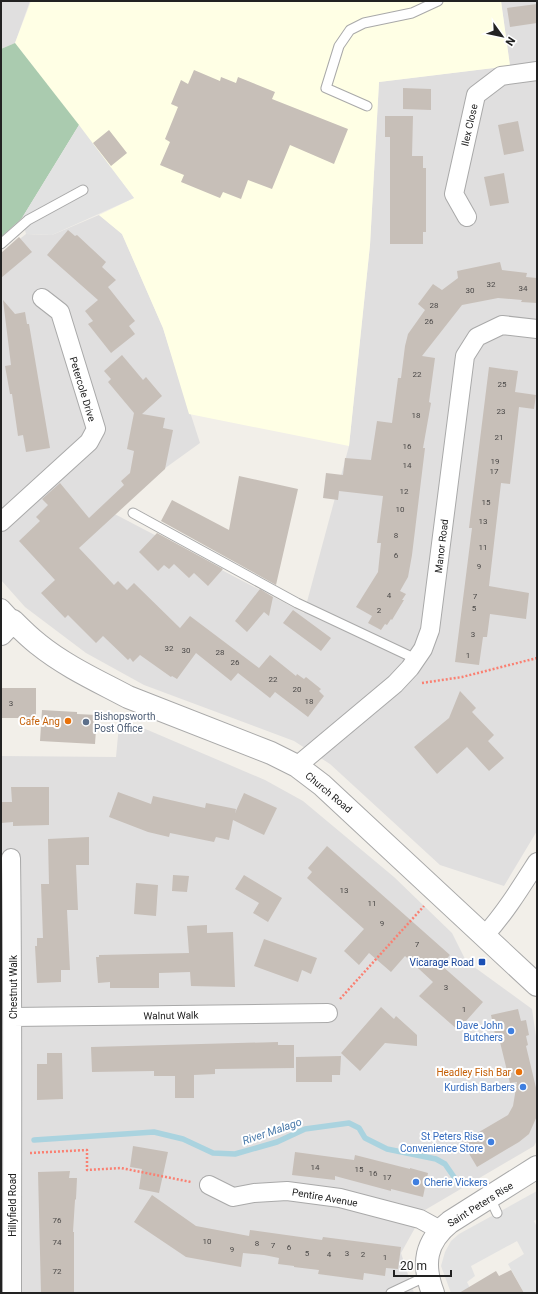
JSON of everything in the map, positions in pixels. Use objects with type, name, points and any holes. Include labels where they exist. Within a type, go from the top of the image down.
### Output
[{"type":"street","name":"Ilex Close","points":[[467,218],[454,194],[476,95],[501,76],[537,71]]},
{"type":"street","name":"Petercole Drive","points":[[1,522],[89,442],[96,429],[60,312],[42,298]]},
{"type":"street","name":"Manor Road","points":[[297,766],[402,677],[423,649],[430,630],[465,356],[477,337],[502,325],[537,329]]},
{"type":"street","name":"Church Road","points":[[5,621],[66,663],[128,697],[271,753],[297,766],[322,785],[537,985]]},
{"type":"street","name":"Chestnut Walk","points":[[6,1116],[13,1017],[11,858]]},
{"type":"street","points":[[485,935],[495,924],[537,862]]},
{"type":"street","name":"Walnut Walk","points":[[13,1017],[328,1013]]},
{"type":"street","name":"Hillyfield Road","points":[[6,1116],[12,1154],[12,1293]]},
{"type":"street","name":"Saint Peters Rise","points":[[430,1284],[428,1252],[432,1241],[440,1230],[450,1222],[494,1205],[537,1167]]},
{"type":"street","name":"Pentire Avenue","points":[[210,1185],[232,1197],[254,1193],[287,1191],[340,1198],[420,1219],[440,1230]]},
{"type":"lane","points":[[367,106],[326,88],[339,46],[350,30],[364,22],[412,13],[438,1]]},
{"type":"lane","points":[[1,244],[28,220],[83,190]]},
{"type":"lane","points":[[134,513],[297,603],[416,659]]},
{"type":"lane","points":[[391,1293],[430,1284]]},
{"type":"path","points":[[402,677],[419,683],[462,677],[537,658]]},
{"type":"path","points":[[328,1013],[437,891]]},
{"type":"path","points":[[12,1154],[87,1150],[87,1170],[121,1168],[210,1185]]},
{"type":"shaded area","points":[[1,1],[30,1],[15,43],[1,49]]},
{"type":"shaded area","points":[[31,1],[501,1],[510,66],[379,82],[370,245],[349,446],[189,414],[163,328],[122,234],[99,215],[134,198],[15,43]]},
{"type":"shaded area","points":[[501,1],[537,1],[537,831],[504,886],[440,865],[330,764],[294,741],[144,685],[86,653],[25,607],[1,580],[1,254],[26,234],[52,235],[99,215],[122,234],[163,328],[200,443],[107,510],[304,613],[349,446],[370,245],[379,82],[510,66]]},
{"type":"shaded area","points":[[15,43],[79,125],[22,218],[1,237],[1,49]]},
{"type":"shaded area","points":[[79,125],[134,198],[52,235],[26,234],[22,218]]},
{"type":"shaded area","points":[[129,722],[265,780],[303,801],[394,877],[452,933],[466,961],[532,1009],[537,1044],[537,1140],[534,1146],[425,1210],[401,1253],[414,1293],[1,1293],[1,756],[116,757],[119,725]]},
{"type":"shaded area","points":[[537,1191],[537,1219],[534,1221],[537,1227],[537,1293],[524,1293],[508,1264],[524,1254],[517,1241],[471,1266],[475,1276],[467,1282],[472,1292],[451,1293],[441,1266],[445,1252],[451,1241],[459,1234]]},
{"type":"building","points":[[537,4],[537,23],[510,27],[507,8]]},
{"type":"building","points":[[194,70],[220,81],[221,77],[236,83],[238,77],[275,92],[272,99],[348,129],[334,164],[290,145],[272,189],[248,180],[241,199],[223,192],[220,198],[181,182],[184,175],[160,165],[170,142],[165,139],[178,107],[171,104],[181,80],[188,84]]},
{"type":"building","points":[[403,88],[431,89],[431,110],[403,109]]},
{"type":"building","points":[[385,116],[413,116],[412,156],[423,156],[423,168],[426,168],[426,232],[423,232],[423,244],[390,244],[390,137],[385,137]]},
{"type":"building","points":[[518,121],[524,151],[504,155],[498,125]]},
{"type":"building","points":[[109,130],[127,153],[111,166],[93,143]]},
{"type":"building","points":[[504,173],[509,203],[490,206],[484,177]]},
{"type":"building","points":[[68,230],[75,236],[77,235],[106,262],[102,267],[116,280],[108,287],[135,321],[129,326],[135,334],[111,353],[88,324],[93,321],[85,311],[98,300],[47,255]]},
{"type":"building","points":[[19,237],[32,252],[1,278],[1,253]]},
{"type":"building","points":[[500,262],[502,270],[527,273],[526,277],[537,278],[537,303],[498,298],[462,305],[422,356],[435,358],[429,402],[431,403],[423,448],[425,448],[412,555],[408,577],[400,591],[406,594],[402,600],[404,600],[392,620],[391,619],[387,625],[385,624],[381,630],[368,623],[372,616],[356,607],[378,572],[381,543],[377,543],[383,496],[339,491],[338,500],[323,498],[326,473],[343,475],[345,458],[371,460],[377,421],[392,423],[398,378],[401,378],[408,334],[425,310],[418,304],[433,284],[442,290],[458,278],[457,271]]},
{"type":"building","points":[[3,300],[15,314],[25,312],[27,324],[29,324],[50,448],[26,452],[23,435],[18,436],[12,394],[10,394],[5,366],[11,365]]},
{"type":"building","points":[[122,355],[143,380],[146,377],[162,396],[142,414],[165,418],[163,428],[173,430],[165,469],[79,548],[114,585],[118,581],[127,590],[134,583],[180,628],[190,616],[259,668],[270,655],[296,676],[297,674],[304,679],[306,677],[321,689],[319,691],[324,696],[308,717],[275,692],[270,698],[238,673],[231,681],[196,653],[177,679],[172,676],[171,677],[140,655],[133,662],[130,658],[128,660],[103,636],[96,643],[68,615],[65,618],[41,593],[55,580],[19,541],[40,521],[36,517],[48,505],[42,499],[60,483],[89,518],[124,485],[121,481],[130,473],[134,451],[127,449],[134,413],[108,382],[111,379],[104,371]]},
{"type":"building","points":[[489,367],[518,371],[515,392],[536,395],[534,409],[519,407],[510,484],[501,483],[489,586],[529,593],[526,619],[490,614],[487,637],[483,637],[479,665],[455,662],[472,528],[469,528]]},
{"type":"building","points":[[239,476],[298,489],[276,585],[161,521],[172,500],[229,530]]},
{"type":"building","points":[[157,533],[223,569],[208,586],[194,573],[189,578],[174,564],[169,569],[164,565],[158,571],[139,552]]},
{"type":"building","points":[[260,589],[273,597],[269,616],[264,612],[247,632],[235,621]]},
{"type":"building","points":[[293,610],[331,638],[321,651],[283,623]]},
{"type":"building","points":[[1,688],[36,688],[36,718],[1,718]]},
{"type":"building","points":[[460,691],[476,708],[472,712],[494,735],[488,741],[504,758],[489,771],[467,747],[437,774],[414,747],[449,718]]},
{"type":"building","points":[[42,710],[97,715],[95,744],[40,741]]},
{"type":"building","points":[[11,787],[49,787],[49,825],[13,826],[13,822],[1,823],[1,802],[12,802]]},
{"type":"building","points":[[118,792],[151,804],[153,796],[205,808],[206,803],[236,809],[235,813],[244,793],[277,808],[264,835],[233,820],[229,840],[216,837],[214,842],[170,833],[169,837],[148,832],[109,817]]},
{"type":"building","points":[[89,837],[89,865],[76,865],[78,910],[67,910],[70,970],[61,970],[61,982],[37,983],[35,946],[37,946],[37,938],[43,938],[41,884],[49,884],[48,839]]},
{"type":"building","points":[[327,846],[450,955],[441,965],[483,1002],[458,1030],[419,996],[433,982],[405,956],[391,972],[369,953],[359,965],[344,951],[364,929],[307,878],[312,872],[308,868]]},
{"type":"building","points":[[173,875],[189,876],[187,892],[172,891]]},
{"type":"building","points":[[244,875],[282,898],[268,922],[253,913],[259,903],[235,889]]},
{"type":"building","points":[[136,883],[158,885],[156,916],[134,914]]},
{"type":"building","points":[[207,925],[207,933],[233,932],[235,987],[191,986],[190,972],[159,973],[159,988],[110,988],[110,982],[98,983],[96,957],[99,957],[99,955],[189,953],[187,926]]},
{"type":"building","points":[[264,939],[317,958],[311,974],[302,970],[298,982],[254,966]]},
{"type":"building","points":[[381,1007],[394,1019],[396,1016],[417,1035],[417,1046],[385,1043],[360,1071],[341,1053]]},
{"type":"building","points":[[518,1009],[521,1021],[526,1020],[529,1035],[526,1036],[528,1045],[526,1046],[537,1092],[537,1116],[529,1134],[519,1142],[477,1167],[462,1142],[508,1115],[513,1106],[517,1082],[510,1083],[499,1038],[496,1039],[491,1015]]},
{"type":"building","points":[[278,1042],[278,1045],[294,1045],[294,1068],[215,1069],[215,1074],[194,1075],[194,1098],[175,1098],[175,1076],[154,1076],[154,1071],[92,1072],[91,1047]]},
{"type":"building","points":[[47,1053],[62,1053],[63,1099],[37,1100],[37,1064],[47,1064]]},
{"type":"building","points":[[341,1056],[340,1075],[332,1075],[332,1082],[296,1082],[296,1057]]},
{"type":"building","points":[[133,1146],[168,1152],[159,1193],[139,1189],[142,1169],[130,1167]]},
{"type":"building","points":[[295,1152],[354,1160],[355,1155],[428,1173],[423,1197],[391,1189],[391,1191],[335,1176],[335,1180],[292,1175]]},
{"type":"building","points":[[70,1171],[69,1178],[77,1178],[73,1232],[74,1293],[41,1293],[38,1172]]},
{"type":"building","points":[[152,1195],[196,1226],[249,1236],[250,1230],[322,1240],[323,1237],[401,1247],[398,1269],[386,1268],[385,1276],[364,1273],[363,1280],[318,1274],[319,1270],[278,1264],[279,1258],[264,1255],[243,1253],[241,1267],[186,1257],[134,1222]]},
{"type":"building","points":[[511,1270],[524,1293],[459,1293],[496,1271],[499,1276]]},
{"type":"waterway","name":"River Malago","points":[[34,1140],[154,1132],[183,1139],[213,1153],[235,1154],[277,1142],[305,1129],[349,1123],[359,1128],[365,1138],[387,1149],[436,1159],[445,1164],[454,1177]]},
{"type":"place","name":"Cafe Ang","points":[[68,721]]},
{"type":"place","name":"Bishopsworth Post Office","points":[[86,722]]},
{"type":"place","name":"Vicarage Road","points":[[482,962]]},
{"type":"place","name":"Dave John Butchers","points":[[511,1031]]},
{"type":"place","name":"Headley Fish Bar","points":[[519,1072]]},
{"type":"place","name":"Kurdish Barbers","points":[[523,1087]]},
{"type":"place","name":"St Peters Rise Convenience Store","points":[[491,1142]]},
{"type":"place","name":"Cherie Vickers","points":[[416,1182]]}]
